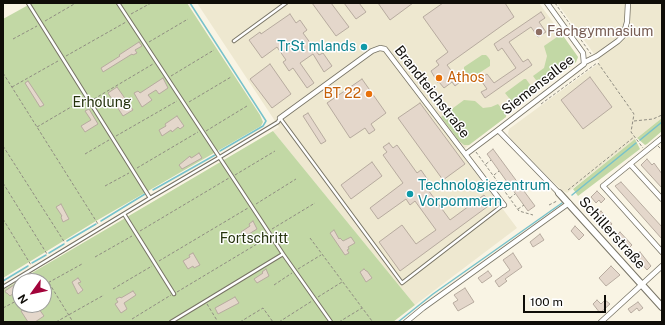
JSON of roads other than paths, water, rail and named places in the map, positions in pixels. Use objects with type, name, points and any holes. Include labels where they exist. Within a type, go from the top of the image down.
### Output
[{"type":"street","name":"Siemensallee","points":[[547,3],[583,53],[585,62],[581,67],[498,130],[559,196]]},
{"type":"street","points":[[585,62],[594,58],[623,36],[627,22],[628,3]]},
{"type":"street","name":"Brandteichstraße","points":[[280,118],[372,51],[380,48],[385,49],[504,205]]},
{"type":"street","name":"Brandteichstraße","points":[[466,154],[498,130]]},
{"type":"street","points":[[662,138],[603,186],[662,252]]},
{"type":"street","points":[[630,164],[662,199]]},
{"type":"street","name":"Schillerstraße","points":[[559,196],[569,203],[662,306]]},
{"type":"street","points":[[406,322],[423,308],[569,203]]},
{"type":"street","points":[[601,322],[662,266]]},
{"type":"lane","points":[[28,3],[150,198]]},
{"type":"lane","points":[[118,3],[283,254],[331,322]]},
{"type":"lane","points":[[234,41],[286,3]]},
{"type":"lane","points":[[3,287],[278,122],[280,118],[402,283],[504,205]]},
{"type":"lane","points":[[124,214],[174,294]]},
{"type":"lane","points":[[171,322],[283,254]]},
{"type":"waterway","points":[[190,3],[266,121],[263,126],[220,151]]},
{"type":"waterway","points":[[640,140],[662,122]]},
{"type":"waterway","points":[[572,195],[636,143]]},
{"type":"waterway","points":[[153,190],[215,155]]},
{"type":"waterway","points":[[101,221],[145,194]]},
{"type":"waterway","points":[[398,322],[433,294],[562,203]]},
{"type":"waterway","points":[[67,241],[96,224]]},
{"type":"waterway","points":[[49,253],[64,244]]},
{"type":"waterway","points":[[32,263],[46,255]]},
{"type":"waterway","points":[[3,281],[28,266]]},
{"type":"place","name":"Fachgymnasium","points":[[539,32]]},
{"type":"place","name":"TrSt mlands","points":[[364,47]]},
{"type":"place","name":"Athos","points":[[439,78]]},
{"type":"place","name":"BT 22","points":[[369,94]]},
{"type":"place","name":"Technologiezentrum Vorpommern","points":[[410,194]]},
{"type":"park label","name":"Erholung","points":[[102,103]]},
{"type":"park label","name":"Fortschritt","points":[[254,239]]}]
